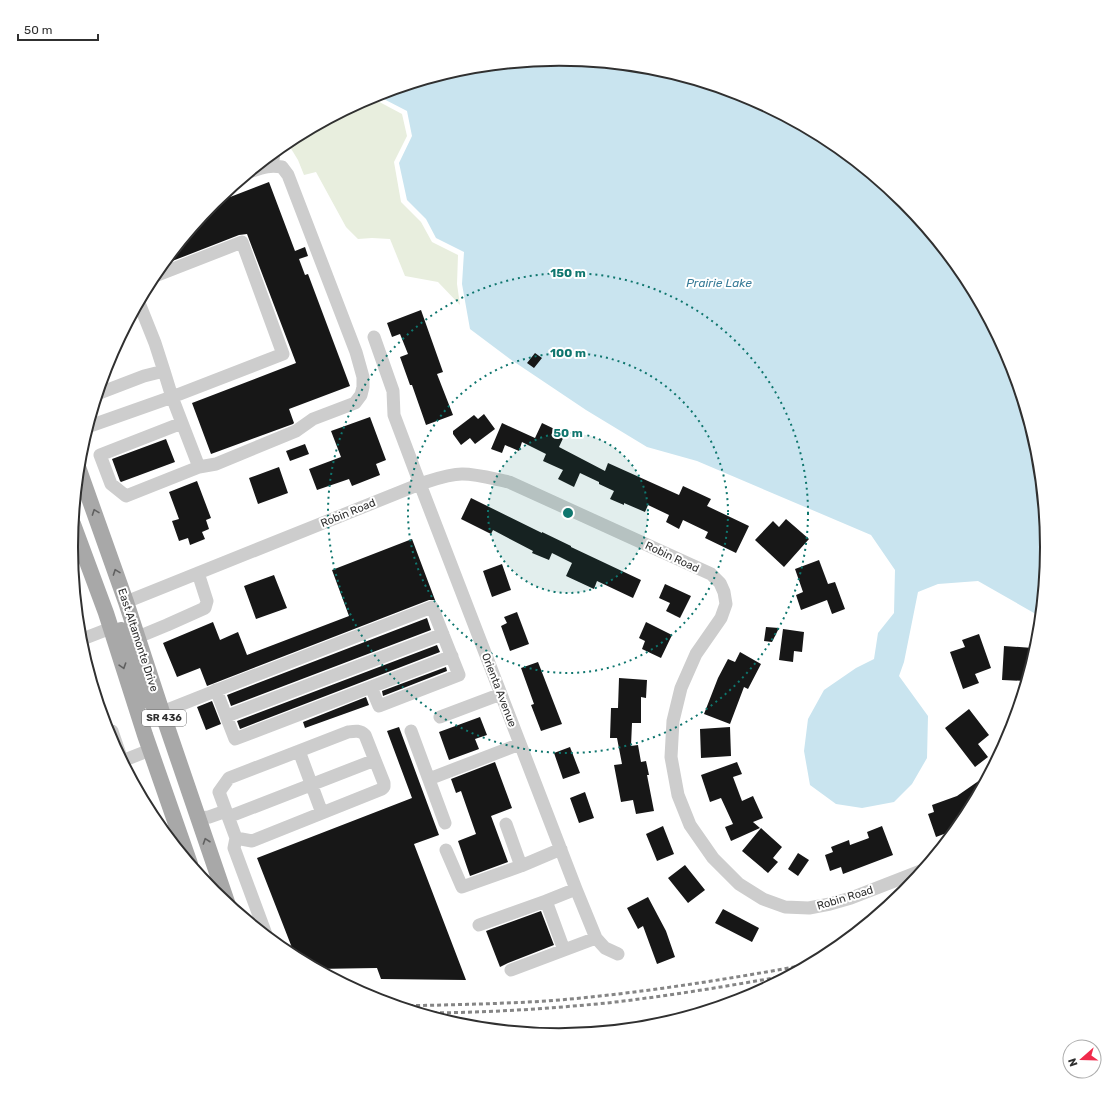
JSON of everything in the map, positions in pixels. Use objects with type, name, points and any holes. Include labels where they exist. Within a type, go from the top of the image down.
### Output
[{"type":"main road","name":"East Altamonte Drive","points":[[83,480],[138,637],[224,893]]},
{"type":"main road","points":[[79,531],[86,538],[103,583],[118,599],[126,602]]},
{"type":"main road","name":"East Altamonte Drive","points":[[78,555],[106,613],[166,795],[180,845]]},
{"type":"main road","points":[[106,613],[116,622],[124,634],[144,693],[151,703],[161,709]]},
{"type":"main road","points":[[166,795],[199,818]]},
{"type":"main road","points":[[184,850],[215,867]]},
{"type":"street","points":[[182,423],[100,455],[111,484],[126,496],[199,467],[216,464],[296,431],[313,419],[354,403],[361,395],[363,388],[363,377],[356,352],[288,175],[274,160]]},
{"type":"street","points":[[94,425],[172,397],[283,354],[242,242],[164,272]]},
{"type":"street","points":[[141,308],[155,343],[172,397],[199,467]]},
{"type":"street","name":"Orienta Avenue","points":[[374,337],[393,391],[394,415],[576,889],[596,938],[604,948],[618,954]]},
{"type":"street","points":[[103,392],[144,376],[164,371]]},
{"type":"street","name":"Robin Road","points":[[126,602],[440,477],[462,474],[509,482],[711,574],[720,583],[724,592],[726,604],[721,618],[696,654],[681,688],[673,721],[671,757],[678,795],[690,825],[713,858],[739,884],[763,900],[785,907],[809,908],[851,898],[912,874]]},
{"type":"street","points":[[138,637],[204,608],[207,601],[198,573]]},
{"type":"street","points":[[161,709],[216,690],[432,607],[459,675],[379,706],[371,687]]},
{"type":"street","points":[[86,638],[111,628]]},
{"type":"street","points":[[227,716],[443,634]]},
{"type":"street","points":[[216,690],[235,739],[452,656]]},
{"type":"street","points":[[440,718],[501,694]]},
{"type":"street","points":[[411,731],[445,823]]},
{"type":"street","points":[[236,838],[252,841],[382,789],[384,787],[384,783],[365,735],[361,732],[348,732],[229,778],[219,792],[236,838],[234,848],[263,927]]},
{"type":"street","points":[[429,779],[520,744]]},
{"type":"street","points":[[127,760],[150,750]]},
{"type":"street","points":[[299,751],[322,813]]},
{"type":"street","points":[[199,818],[227,814],[375,760]]},
{"type":"street","points":[[506,824],[521,866]]},
{"type":"street","points":[[446,850],[462,888],[561,849]]},
{"type":"street","points":[[479,925],[576,889]]},
{"type":"street","points":[[546,901],[564,950]]},
{"type":"street","points":[[511,970],[596,938]]},
{"type":"green space","points":[[379,102],[402,114],[407,136],[394,162],[401,202],[421,222],[432,242],[458,255],[457,284],[460,305],[438,282],[405,276],[390,239],[358,239],[346,227],[316,172],[304,175],[291,147],[346,116],[375,103]]},
{"type":"water","name":"Prairie Lake","points":[[559,66],[590,67],[622,70],[684,82],[743,103],[772,116],[827,147],[876,185],[921,230],[941,254],[976,307],[991,335],[1004,363],[1015,393],[1024,423],[1036,485],[1039,516],[1039,579],[1035,614],[978,581],[938,584],[918,592],[904,662],[899,676],[928,716],[927,758],[912,784],[894,802],[862,808],[836,804],[810,785],[804,751],[808,719],[824,690],[856,668],[874,659],[878,633],[894,613],[895,570],[871,535],[697,461],[647,447],[586,410],[510,359],[470,329],[462,284],[464,252],[436,238],[426,219],[407,200],[399,163],[412,136],[407,111],[385,99],[434,82],[496,70]]},
{"type":"building","points":[[269,182],[295,251],[305,247],[308,256],[299,259],[305,275],[308,274],[350,386],[289,409],[294,423],[293,424],[211,454],[192,403],[296,363],[247,234],[239,235],[172,261],[197,230],[229,197]]},
{"type":"building","points":[[421,310],[443,372],[437,374],[453,415],[426,425],[412,385],[410,385],[400,357],[408,354],[400,334],[392,337],[387,323]]},
{"type":"building","points":[[535,353],[542,358],[534,368],[527,363]]},
{"type":"building","points":[[484,414],[495,429],[475,444],[470,438],[461,445],[453,434],[453,431],[474,415],[478,419]]},
{"type":"building","points":[[370,417],[386,460],[376,464],[380,475],[352,486],[349,479],[317,490],[309,469],[341,457],[331,431]]},
{"type":"building","points":[[502,423],[535,438],[542,423],[565,434],[559,447],[605,471],[608,463],[679,495],[683,486],[711,499],[707,506],[749,526],[736,553],[705,538],[708,532],[683,520],[679,529],[666,522],[669,515],[648,505],[645,512],[610,499],[614,491],[580,473],[574,487],[558,479],[563,470],[543,461],[546,454],[522,442],[519,451],[505,445],[502,453],[491,449]]},
{"type":"building","points":[[166,439],[175,462],[121,482],[120,481],[112,459]]},
{"type":"building","points":[[305,444],[309,454],[290,461],[286,451]]},
{"type":"building","points":[[279,467],[288,493],[258,504],[249,478]]},
{"type":"building","points":[[197,481],[211,518],[206,520],[209,529],[202,532],[205,539],[190,545],[188,538],[179,541],[172,521],[179,519],[169,492]]},
{"type":"building","points":[[471,498],[641,580],[633,598],[597,581],[594,589],[566,576],[572,563],[552,553],[549,560],[532,553],[533,551],[493,530],[491,534],[461,519]]},
{"type":"building","points":[[786,519],[809,539],[784,567],[755,540],[773,521],[779,527]]},
{"type":"building","points":[[412,539],[435,600],[429,600],[207,686],[200,668],[177,677],[163,643],[213,622],[220,640],[238,632],[247,655],[349,616],[332,570]]},
{"type":"building","points":[[819,560],[828,584],[835,582],[845,609],[832,614],[827,600],[801,610],[796,595],[803,592],[795,569]]},
{"type":"building","points":[[502,564],[511,590],[492,597],[483,571]]},
{"type":"building","points":[[274,575],[287,608],[256,619],[244,586]]},
{"type":"building","points":[[665,584],[691,596],[680,618],[666,611],[670,603],[659,598]]},
{"type":"building","points":[[517,612],[529,644],[510,651],[501,626],[507,623],[504,617]]},
{"type":"building","points":[[427,618],[431,630],[231,706],[227,695]]},
{"type":"building","points":[[646,622],[672,635],[661,658],[642,649],[645,641],[639,638]]},
{"type":"building","points":[[766,627],[779,628],[772,642],[764,641]]},
{"type":"building","points":[[783,629],[804,632],[802,652],[794,651],[793,662],[779,660]]},
{"type":"building","points":[[979,634],[991,668],[975,674],[979,683],[963,689],[950,652],[965,647],[962,640]]},
{"type":"building","points":[[437,645],[440,652],[240,729],[237,721]]},
{"type":"building","points":[[1004,646],[1029,648],[1021,681],[1002,680]]},
{"type":"building","points":[[740,652],[761,664],[748,689],[744,687],[730,724],[704,714],[718,678],[728,659],[735,662]]},
{"type":"building","points":[[538,662],[562,724],[541,731],[531,705],[534,704],[521,668]]},
{"type":"building","points":[[446,667],[447,671],[383,696],[382,691]]},
{"type":"building","points":[[619,678],[647,680],[646,698],[641,697],[641,723],[632,723],[631,746],[638,745],[641,762],[646,761],[649,775],[647,775],[654,811],[636,814],[633,800],[621,802],[614,765],[622,764],[617,738],[610,738],[611,708],[618,708]]},
{"type":"building","points":[[366,697],[369,705],[305,728],[303,722]]},
{"type":"building","points":[[212,701],[221,724],[206,730],[197,707]]},
{"type":"building","points":[[969,709],[989,735],[978,744],[988,757],[975,767],[945,728]]},
{"type":"building","points":[[480,717],[487,735],[475,739],[479,749],[449,760],[439,732]]},
{"type":"building","points":[[399,727],[439,835],[414,844],[466,980],[381,979],[377,968],[327,969],[318,964],[292,949],[257,858],[412,798],[387,731]]},
{"type":"building","points":[[730,727],[731,756],[701,758],[700,729]]},
{"type":"building","points":[[570,747],[580,773],[563,779],[554,753]]},
{"type":"building","points":[[495,762],[512,808],[491,816],[508,862],[470,876],[458,841],[476,834],[461,791],[456,793],[451,779]]},
{"type":"building","points":[[737,762],[742,774],[733,777],[742,801],[753,796],[763,818],[753,822],[760,828],[731,841],[725,827],[733,824],[721,798],[710,802],[701,775]]},
{"type":"building","points":[[980,780],[947,833],[936,837],[928,814],[934,812],[932,805],[957,796]]},
{"type":"building","points":[[585,792],[594,818],[579,823],[570,798]]},
{"type":"building","points":[[663,826],[674,854],[657,861],[646,834]]},
{"type":"building","points":[[882,826],[893,855],[843,874],[841,867],[830,871],[825,855],[833,852],[831,847],[849,840],[850,845],[869,838],[867,832]]},
{"type":"building","points":[[761,828],[782,847],[773,858],[778,862],[768,873],[742,851]]},
{"type":"building","points":[[798,853],[809,860],[798,876],[788,869]]},
{"type":"building","points":[[685,865],[705,890],[688,903],[668,878]]},
{"type":"building","points":[[648,897],[666,931],[675,957],[657,964],[643,926],[638,929],[627,908]]},
{"type":"building","points":[[723,909],[759,928],[752,942],[715,923]]},
{"type":"building","points":[[541,911],[554,945],[500,967],[486,931]]},
{"type":"railway","points":[[412,1006],[547,1001],[613,995],[745,976],[794,967]]},
{"type":"railway","points":[[433,1013],[513,1010],[607,1003],[775,977]]}]
